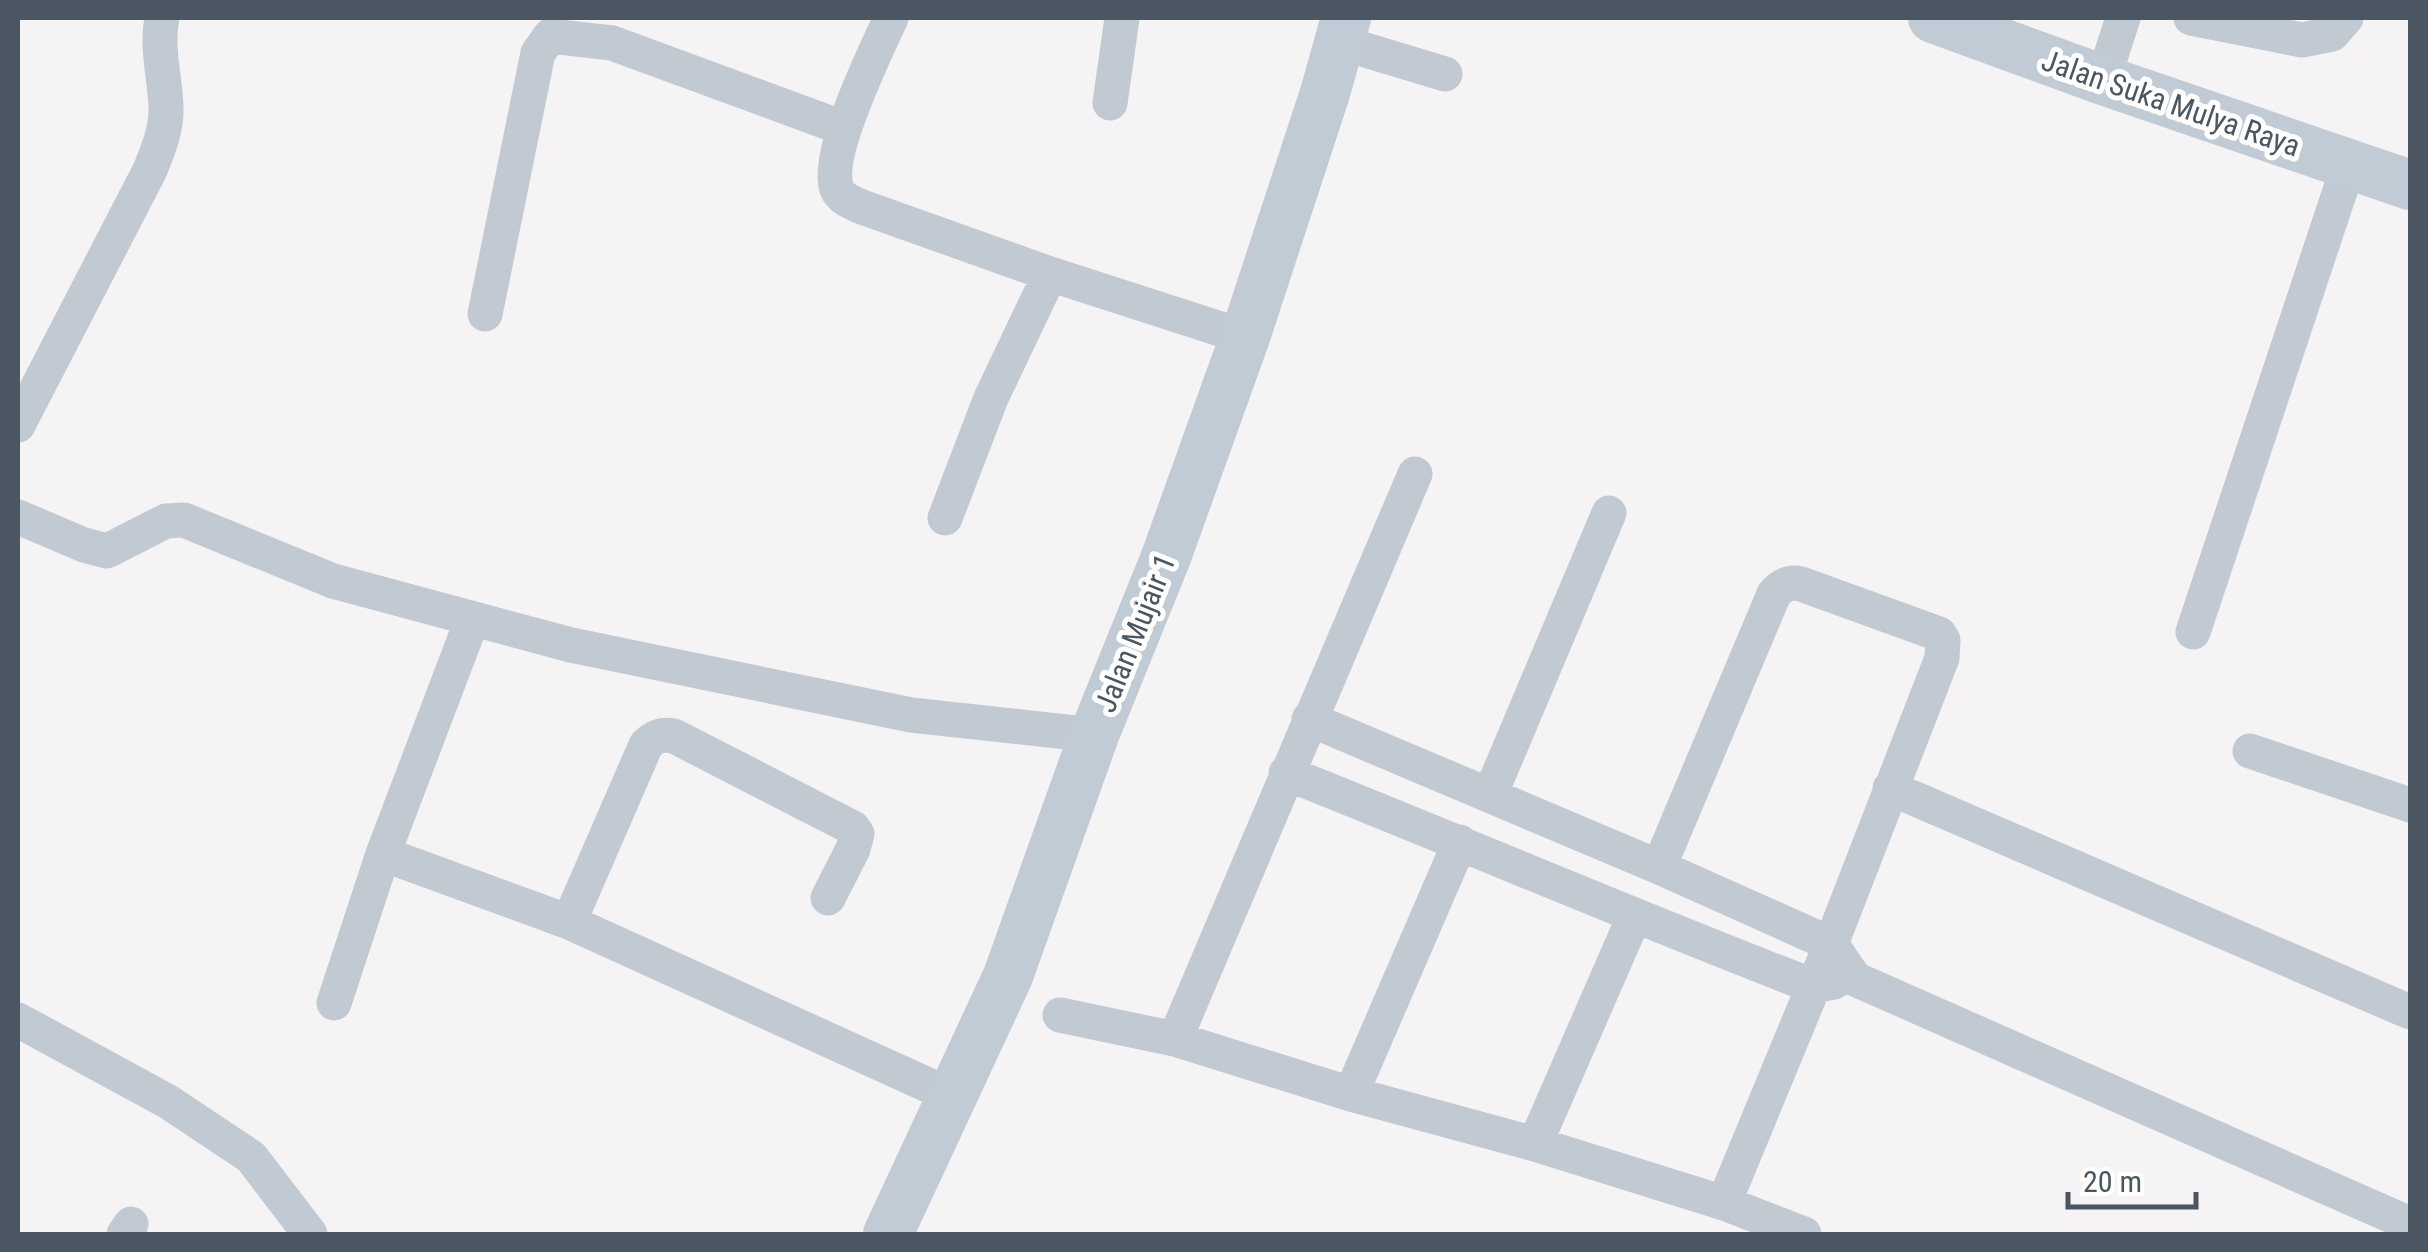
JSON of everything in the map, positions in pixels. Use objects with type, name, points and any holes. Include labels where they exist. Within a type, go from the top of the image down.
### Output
[{"type":"street","points":[[18,424],[150,170],[163,136],[166,110],[160,49],[162,18]]},
{"type":"street","points":[[892,18],[843,128],[836,180],[842,196],[862,207],[1050,274],[1245,337]]},
{"type":"street","points":[[1110,103],[1122,18]]},
{"type":"street","name":"Jalan Suka Mulya Raya","points":[[1933,18],[2410,185]]},
{"type":"street","points":[[2103,80],[2123,18]]},
{"type":"street","points":[[2191,18],[2302,40],[2332,34],[2346,18]]},
{"type":"street","points":[[485,314],[538,52],[550,36],[614,30],[843,128]]},
{"type":"street","points":[[1342,30],[1446,74]]},
{"type":"street","name":"Jalan Mujair 1","points":[[888,1234],[1008,976],[1094,735],[1166,557],[1245,337],[1342,30]]},
{"type":"street","points":[[2193,632],[2349,164]]},
{"type":"street","points":[[945,518],[992,398],[1050,274]]},
{"type":"street","points":[[1175,1039],[1415,474]]},
{"type":"street","points":[[1490,794],[1608,513]]},
{"type":"street","points":[[18,517],[107,551],[166,522],[184,520],[333,581],[570,645],[912,715],[1094,735]]},
{"type":"street","points":[[1659,867],[1774,594],[1788,584],[1800,584],[1934,630],[1942,640],[1942,658],[1831,944],[1724,1203]]},
{"type":"street","points":[[334,1003],[383,854],[472,620]]},
{"type":"street","points":[[1308,719],[1490,794],[1831,944],[1855,979],[2410,1224]]},
{"type":"street","points":[[569,922],[646,745],[653,737],[666,734],[853,828],[853,849],[828,898]]},
{"type":"street","points":[[2250,751],[2410,805]]},
{"type":"street","points":[[1286,774],[1813,986],[1855,979]]},
{"type":"street","points":[[1890,788],[2410,1012]]},
{"type":"street","points":[[1351,1094],[1460,842]]},
{"type":"street","points":[[383,854],[569,922],[952,1096]]},
{"type":"street","points":[[1535,1144],[1634,917]]},
{"type":"street","points":[[1060,1015],[1175,1039],[1351,1094],[1535,1144],[1724,1203],[1804,1234]]},
{"type":"street","points":[[18,1020],[167,1101],[251,1157],[310,1234]]}]
